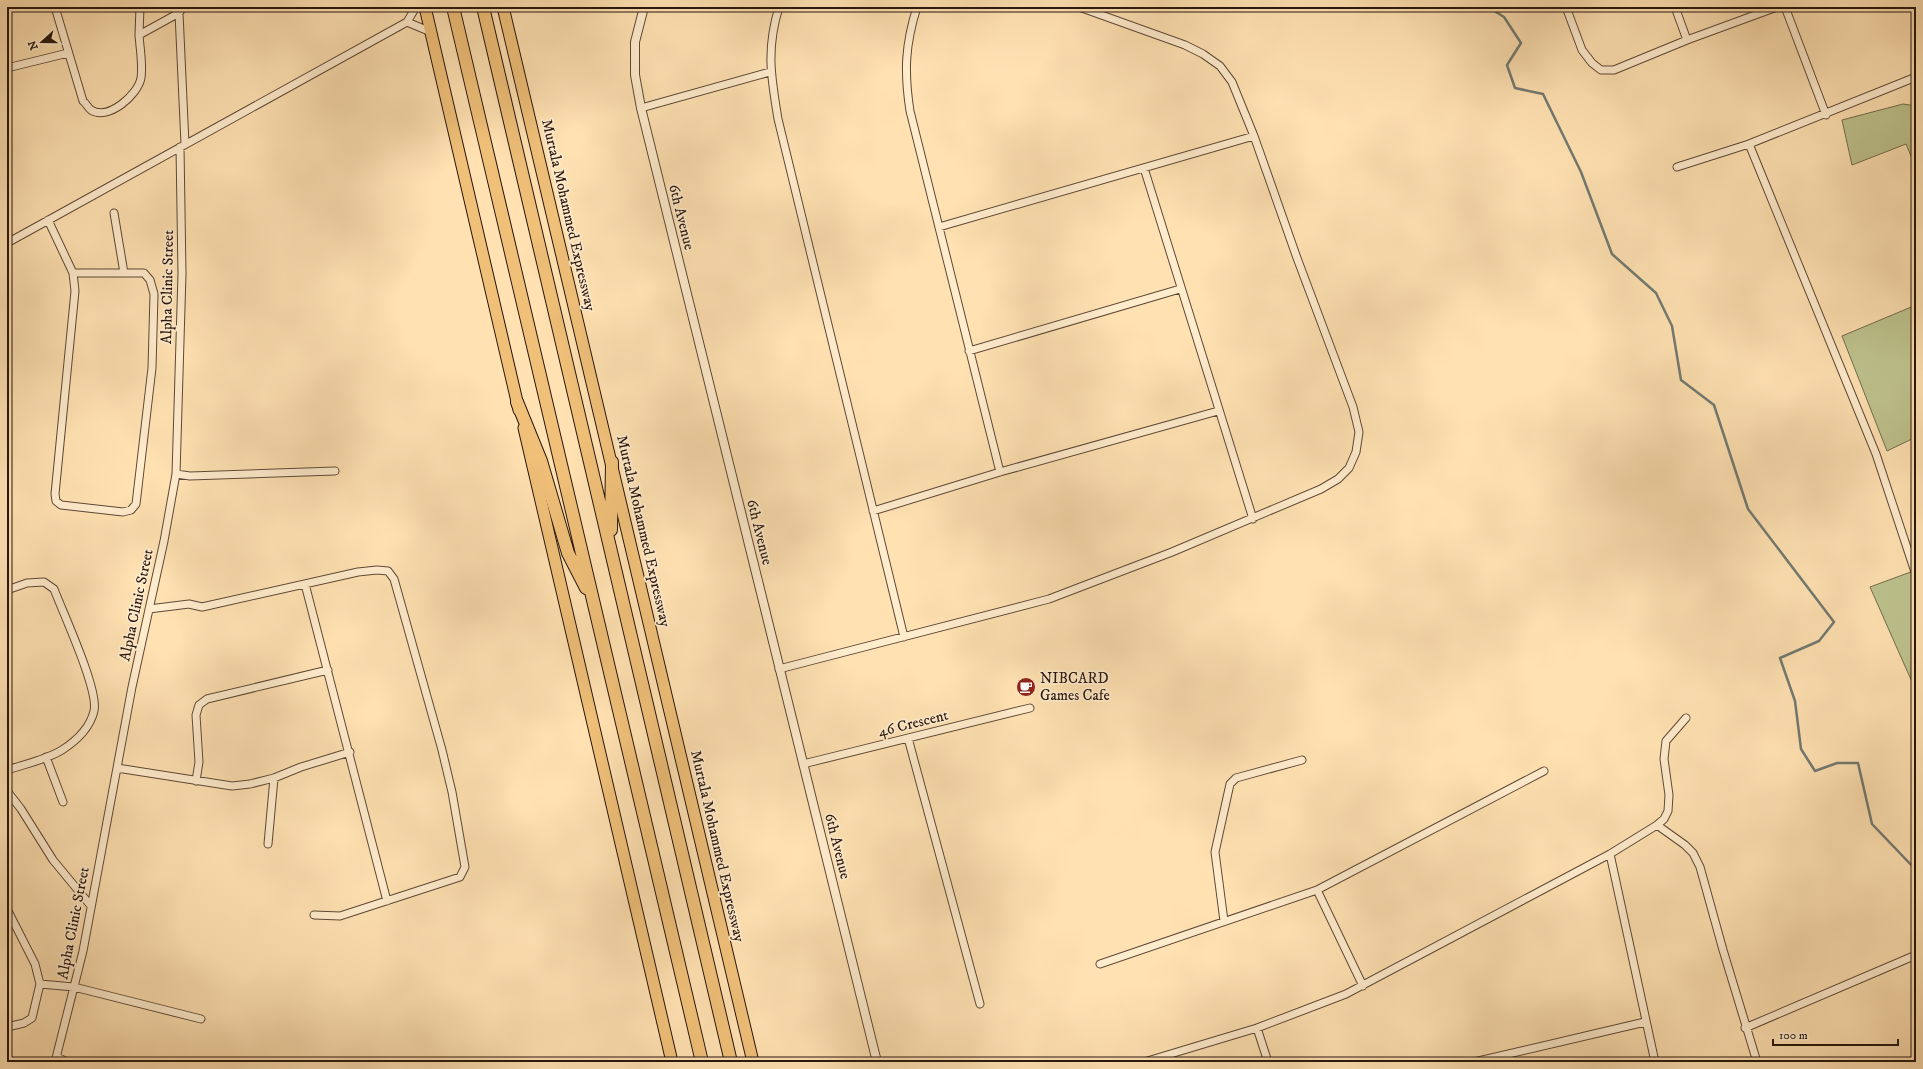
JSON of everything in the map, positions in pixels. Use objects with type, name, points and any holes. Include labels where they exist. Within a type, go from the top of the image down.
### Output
[{"type":"highway","points":[[426,7],[672,1062]]},
{"type":"highway","points":[[453,7],[702,1062]]},
{"type":"highway","points":[[483,7],[731,1062]]},
{"type":"highway","name":"Murtala Mohammed Expressway","points":[[503,7],[753,1062]]},
{"type":"highway","points":[[517,402],[541,460],[568,553],[595,604]]},
{"type":"highway","points":[[611,551],[612,462]]},
{"type":"street","points":[[55,7],[83,101],[92,110],[102,112],[128,101],[136,91],[140,78],[140,7]]},
{"type":"street","points":[[7,243],[407,22],[416,7]]},
{"type":"street","name":"6th Avenue","points":[[644,7],[635,42],[635,76],[641,108],[877,1062]]},
{"type":"street","points":[[779,7],[773,25],[770,50],[770,72],[778,119],[904,636]]},
{"type":"street","points":[[917,7],[909,32],[906,54],[905,82],[910,111],[1000,472]]},
{"type":"street","points":[[779,669],[1049,599],[1253,519],[1321,489],[1338,479],[1349,468],[1356,452],[1359,432],[1353,407],[1297,258],[1254,136],[1232,82],[1220,66],[1203,54],[1185,45],[1079,7]]},
{"type":"street","points":[[1566,7],[1582,50],[1601,70],[1614,70],[1687,40],[1777,7]]},
{"type":"street","points":[[1675,7],[1687,40]]},
{"type":"street","points":[[1785,7],[1826,114]]},
{"type":"street","points":[[140,35],[181,10]]},
{"type":"street","name":"Alpha Clinic Street","points":[[56,1059],[83,952],[117,768],[164,541],[176,474],[182,274],[183,146],[181,10]]},
{"type":"street","points":[[407,22],[431,32]]},
{"type":"street","points":[[7,68],[68,53]]},
{"type":"street","points":[[641,108],[770,72]]},
{"type":"street","points":[[1677,167],[1749,144],[1916,77]]},
{"type":"street","points":[[939,227],[1254,136]]},
{"type":"street","points":[[1749,144],[1876,454],[1916,575]]},
{"type":"street","points":[[1144,168],[1180,289],[1253,519]]},
{"type":"street","points":[[114,213],[124,273]]},
{"type":"street","points":[[48,220],[73,273],[75,291],[55,494],[56,501],[61,506],[123,512],[131,510],[136,504],[152,368],[154,294],[150,280],[144,273],[73,273]]},
{"type":"street","points":[[969,351],[1180,289]]},
{"type":"street","points":[[873,511],[1000,472],[1218,411]]},
{"type":"street","points":[[176,474],[190,476],[335,471]]},
{"type":"street","points":[[149,609],[189,604],[202,607],[358,572],[377,570],[388,572],[394,579],[442,750],[452,792],[464,867],[460,877],[438,886],[340,916],[314,915]]},
{"type":"street","points":[[7,590],[27,583],[44,582],[54,589],[92,686],[94,710],[89,724],[76,740],[61,751],[7,770]]},
{"type":"street","points":[[305,584],[350,752],[387,901]]},
{"type":"street","points":[[196,781],[199,762],[196,715],[199,705],[208,699],[328,670]]},
{"type":"street","name":"46 Crescent","points":[[803,764],[1030,708]]},
{"type":"street","points":[[1144,1062],[1257,1028],[1302,1012],[1363,986],[1610,854],[1657,825],[1664,819],[1668,811],[1669,795],[1664,758],[1666,741],[1686,718]]},
{"type":"street","points":[[908,738],[980,1004]]},
{"type":"street","points":[[117,768],[232,786],[250,784],[274,778],[301,767],[350,752]]},
{"type":"street","points":[[46,757],[63,802]]},
{"type":"street","points":[[1224,921],[1215,852],[1230,784],[1236,778],[1302,760]]},
{"type":"street","points":[[1100,964],[1317,890],[1544,771]]},
{"type":"street","points":[[268,844],[274,778]]},
{"type":"street","points":[[7,791],[22,809],[52,860],[91,906]]},
{"type":"street","points":[[1657,825],[1689,849],[1700,867],[1745,1028],[1757,1062]]},
{"type":"street","points":[[1610,854],[1645,1022],[1655,1062]]},
{"type":"street","points":[[1317,890],[1363,986]]},
{"type":"street","points":[[7,909],[35,964],[40,984],[32,1018],[24,1023],[7,1027]]},
{"type":"street","points":[[1745,1028],[1916,955]]},
{"type":"street","points":[[40,984],[74,986],[201,1019]]},
{"type":"street","points":[[1474,1062],[1645,1022]]},
{"type":"street","points":[[1257,1028],[1268,1062]]},
{"type":"street","points":[[56,1059],[67,1062]]},
{"type":"green space","points":[[1903,104],[1916,106],[1916,168],[1906,144],[1852,165],[1842,120]]},
{"type":"green space","points":[[1916,305],[1916,437],[1887,451],[1842,336]]},
{"type":"green space","points":[[1916,570],[1916,691],[1870,587]]},
{"type":"waterway","points":[[1488,7],[1504,17],[1521,43],[1507,65],[1515,88],[1543,94],[1581,172],[1612,254],[1656,293],[1672,326],[1681,380],[1714,405],[1748,509],[1834,622],[1819,641],[1780,658],[1795,701],[1801,749],[1815,771],[1837,763],[1858,763],[1872,824],[1916,870]]},
{"type":"place","name":"NIBCARD Games Cafe","points":[[1026,687]]}]
